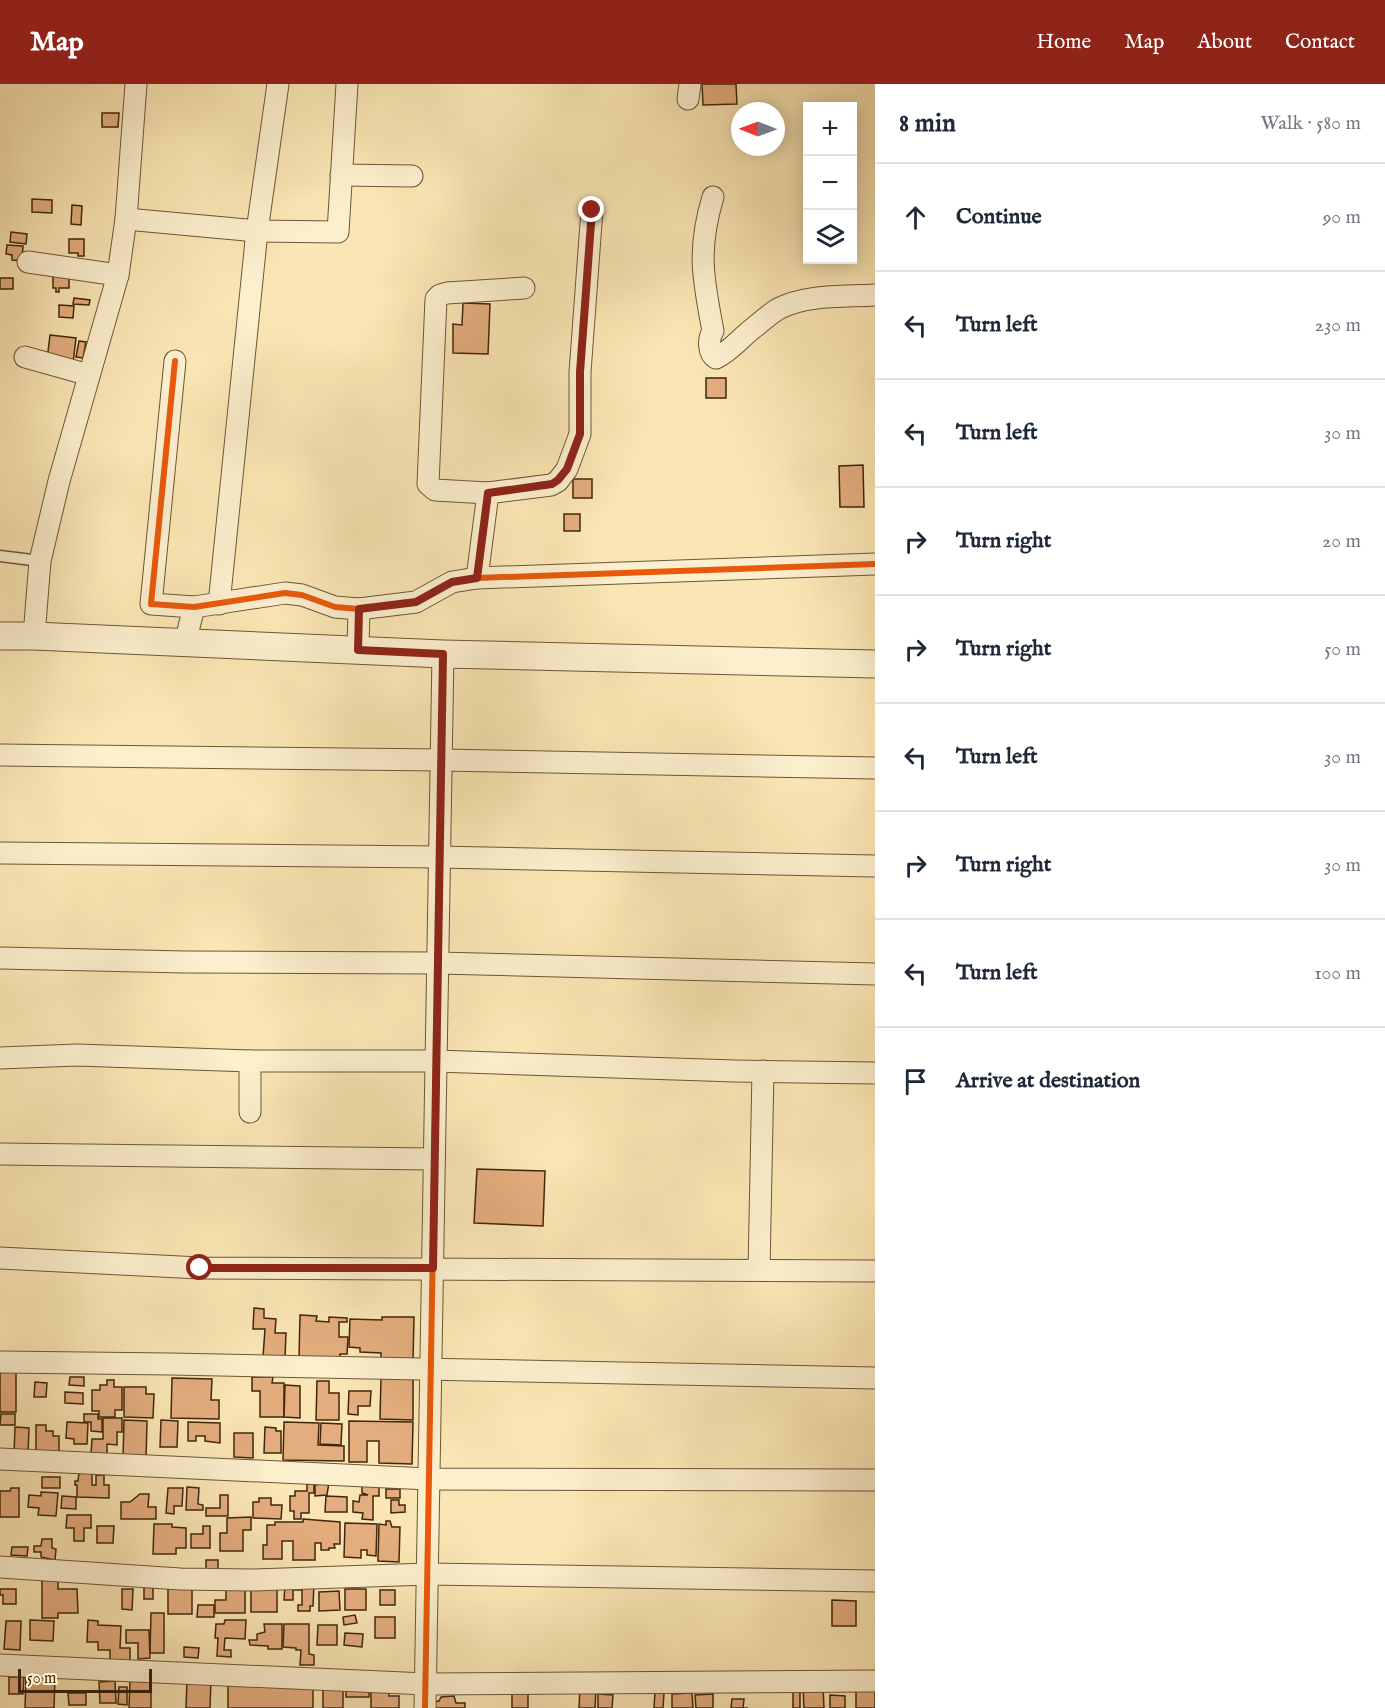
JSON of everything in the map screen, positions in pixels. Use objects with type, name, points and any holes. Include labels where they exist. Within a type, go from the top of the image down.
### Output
[{"type":"street","points":[[34,636],[40,561],[59,481],[117,275],[126,219],[136,84]]},
{"type":"street","points":[[219,604],[257,231],[278,84]]},
{"type":"street","points":[[126,219],[257,231],[338,232],[347,84]]},
{"type":"street","points":[[342,175],[412,176]]},
{"type":"street","points":[[713,197],[702,241],[704,285],[713,331],[710,334],[712,356],[716,358],[722,355],[744,334],[779,309],[801,302],[827,298],[875,295]]},
{"type":"street","points":[[524,288],[447,293],[436,299],[427,474],[428,484],[435,490],[488,493],[552,484],[567,469],[580,434],[580,372],[592,210]]},
{"type":"street","points":[[28,262],[117,275]]},
{"type":"street","points":[[25,357],[89,375]]},
{"type":"street","points":[[175,361],[151,604],[194,607],[285,593],[303,595],[335,607],[359,609],[416,602],[452,582],[477,578],[875,564]]},
{"type":"street","points":[[477,578],[488,493]]},
{"type":"street","points":[[185,643],[194,607]]},
{"type":"street","points":[[358,650],[359,609]]},
{"type":"street","points":[[0,636],[443,654],[875,664]]},
{"type":"street","points":[[425,1708],[443,654]]},
{"type":"street","points":[[0,755],[875,768]]},
{"type":"street","points":[[0,853],[439,857],[875,866]]},
{"type":"street","points":[[0,958],[185,962],[438,963],[875,974]]},
{"type":"street","points":[[0,1058],[77,1055],[250,1061],[436,1061],[735,1071],[875,1073]]},
{"type":"street","points":[[250,1061],[250,1112]]},
{"type":"street","points":[[759,1270],[764,1071]]},
{"type":"street","points":[[0,1154],[434,1159]]},
{"type":"street","points":[[0,1258],[200,1268],[875,1271]]},
{"type":"street","points":[[0,1362],[875,1378]]},
{"type":"street","points":[[0,1459],[429,1479],[875,1480]]},
{"type":"street","points":[[0,1567],[180,1579],[251,1580],[428,1575],[875,1581]]},
{"type":"street","points":[[0,1665],[426,1684],[875,1681]]},
{"type":"lane","points":[[0,556],[40,561]]},
{"type":"building","points":[[702,84],[736,84],[737,102],[703,105]]},
{"type":"building","points":[[102,113],[119,113],[118,127],[102,127]]},
{"type":"building","points":[[32,199],[52,200],[52,213],[32,212]]},
{"type":"building","points":[[72,205],[82,206],[81,225],[71,224]]},
{"type":"building","points":[[11,232],[27,234],[26,244],[10,242]]},
{"type":"building","points":[[69,239],[84,239],[84,256],[69,253]]},
{"type":"building","points":[[7,245],[23,246],[22,261],[12,260],[12,255],[6,254]]},
{"type":"building","points":[[53,276],[69,276],[69,288],[59,288],[59,292],[56,292],[56,288],[53,288]]},
{"type":"building","points":[[0,278],[13,278],[13,289],[0,289]]},
{"type":"building","points":[[74,298],[90,300],[89,305],[73,304]]},
{"type":"building","points":[[463,303],[490,304],[488,354],[453,353],[453,324],[462,325]]},
{"type":"building","points":[[59,305],[74,306],[73,318],[59,317]]},
{"type":"building","points":[[50,335],[76,338],[73,363],[47,360]]},
{"type":"building","points":[[79,341],[86,342],[83,358],[76,357]]},
{"type":"building","points":[[706,378],[726,378],[726,398],[706,398]]},
{"type":"building","points":[[863,465],[864,507],[840,507],[839,466]]},
{"type":"building","points":[[573,479],[592,479],[592,498],[573,498]]},
{"type":"building","points":[[564,514],[580,514],[580,531],[564,531]]},
{"type":"building","points":[[477,1169],[545,1171],[543,1226],[474,1223]]},
{"type":"building","points":[[254,1308],[264,1309],[264,1318],[276,1319],[275,1333],[286,1333],[285,1358],[263,1357],[265,1329],[253,1329]]},
{"type":"building","points":[[300,1315],[317,1316],[316,1321],[329,1322],[329,1317],[347,1318],[347,1322],[339,1322],[339,1337],[348,1337],[347,1354],[340,1354],[340,1360],[299,1358]]},
{"type":"building","points":[[382,1317],[414,1317],[413,1361],[381,1360],[381,1353],[360,1352],[360,1348],[349,1347],[350,1319],[382,1320]]},
{"type":"building","points":[[0,1371],[16,1371],[16,1412],[0,1412]]},
{"type":"building","points":[[70,1377],[84,1377],[84,1386],[69,1385]]},
{"type":"building","points":[[252,1377],[273,1377],[272,1383],[284,1383],[284,1417],[260,1417],[260,1391],[252,1391]]},
{"type":"building","points":[[172,1378],[212,1379],[211,1400],[219,1400],[219,1419],[171,1418]]},
{"type":"building","points":[[381,1378],[413,1379],[413,1420],[380,1419]]},
{"type":"building","points":[[107,1380],[114,1380],[114,1387],[122,1387],[122,1410],[115,1410],[115,1417],[99,1417],[99,1411],[92,1411],[92,1390],[100,1390],[100,1385],[107,1385]]},
{"type":"building","points":[[317,1381],[329,1381],[329,1393],[339,1393],[339,1420],[316,1420]]},
{"type":"building","points":[[35,1382],[47,1383],[46,1397],[34,1397]]},
{"type":"building","points":[[285,1385],[300,1386],[300,1418],[284,1417]]},
{"type":"building","points":[[124,1387],[146,1387],[146,1394],[154,1394],[153,1418],[124,1417]]},
{"type":"building","points":[[349,1391],[371,1391],[370,1406],[358,1406],[358,1415],[348,1414]]},
{"type":"building","points":[[65,1392],[83,1393],[83,1404],[65,1403]]},
{"type":"building","points":[[1,1414],[15,1414],[15,1425],[0,1425]]},
{"type":"building","points":[[84,1414],[98,1414],[98,1419],[102,1419],[102,1432],[91,1431],[91,1422],[84,1422]]},
{"type":"building","points":[[103,1418],[122,1418],[122,1432],[117,1432],[117,1445],[107,1444],[107,1456],[91,1455],[92,1439],[103,1439]]},
{"type":"building","points":[[124,1420],[147,1421],[146,1459],[123,1458]]},
{"type":"building","points":[[161,1420],[178,1421],[177,1447],[160,1447]]},
{"type":"building","points":[[349,1421],[413,1422],[412,1464],[379,1463],[379,1441],[367,1441],[367,1462],[349,1462]]},
{"type":"building","points":[[67,1422],[88,1423],[87,1444],[74,1444],[74,1439],[66,1438]]},
{"type":"building","points":[[188,1422],[220,1423],[220,1443],[205,1441],[205,1436],[196,1436],[196,1441],[188,1441]]},
{"type":"building","points":[[284,1422],[319,1423],[318,1445],[344,1446],[344,1461],[283,1460]]},
{"type":"building","points":[[321,1423],[342,1424],[341,1445],[320,1444]]},
{"type":"building","points":[[36,1425],[46,1425],[46,1431],[53,1431],[53,1436],[59,1436],[59,1457],[36,1456]]},
{"type":"building","points":[[15,1427],[29,1428],[28,1454],[14,1454]]},
{"type":"building","points":[[265,1427],[281,1431],[281,1453],[264,1453]]},
{"type":"building","points":[[234,1433],[253,1433],[253,1458],[234,1457]]},
{"type":"building","points":[[79,1472],[92,1472],[92,1485],[96,1485],[96,1475],[104,1475],[104,1485],[109,1485],[109,1498],[77,1497],[75,1481],[78,1481]]},
{"type":"building","points":[[42,1477],[60,1477],[60,1488],[42,1488]]},
{"type":"building","points":[[329,1482],[327,1495],[315,1496],[315,1485]]},
{"type":"building","points":[[307,1484],[314,1484],[314,1493],[309,1493],[309,1513],[301,1513],[301,1519],[294,1519],[294,1511],[290,1511],[290,1496],[295,1496],[295,1491],[307,1491]]},
{"type":"building","points":[[362,1484],[379,1484],[379,1496],[373,1496],[373,1520],[362,1519],[363,1513],[353,1512],[353,1501],[359,1502],[360,1495],[368,1495],[362,1493]]},
{"type":"building","points":[[187,1487],[199,1488],[198,1504],[203,1505],[203,1510],[186,1510]]},
{"type":"building","points":[[11,1488],[19,1488],[19,1517],[0,1517],[0,1491],[10,1491]]},
{"type":"building","points":[[168,1488],[183,1488],[182,1506],[174,1506],[174,1514],[166,1513]]},
{"type":"building","points":[[386,1489],[400,1489],[400,1498],[386,1498]]},
{"type":"building","points":[[41,1492],[58,1493],[56,1516],[38,1515],[39,1508],[28,1507],[29,1495],[41,1496]]},
{"type":"building","points":[[140,1494],[149,1494],[148,1507],[156,1507],[156,1519],[121,1519],[121,1502],[130,1502]]},
{"type":"building","points":[[220,1495],[228,1495],[228,1516],[206,1516],[206,1508],[220,1508]]},
{"type":"building","points":[[62,1496],[76,1497],[76,1509],[61,1508]]},
{"type":"building","points":[[326,1496],[347,1497],[347,1512],[325,1512]]},
{"type":"building","points":[[259,1498],[271,1498],[271,1505],[282,1505],[281,1519],[253,1518],[253,1502],[259,1502]]},
{"type":"building","points":[[391,1500],[399,1500],[399,1505],[405,1505],[405,1512],[391,1513]]},
{"type":"building","points":[[67,1515],[91,1515],[91,1528],[84,1528],[84,1541],[74,1541],[74,1528],[66,1528]]},
{"type":"building","points":[[251,1517],[251,1530],[243,1530],[243,1551],[220,1551],[220,1533],[227,1533],[227,1518]]},
{"type":"building","points":[[303,1519],[340,1522],[340,1544],[334,1544],[335,1548],[329,1548],[329,1550],[321,1550],[321,1543],[315,1543],[315,1560],[293,1560],[293,1541],[282,1541],[282,1559],[263,1559],[263,1545],[267,1545],[267,1525],[275,1525],[275,1522],[303,1522]]},
{"type":"building","points":[[386,1521],[390,1521],[392,1527],[400,1527],[399,1562],[378,1561],[379,1524],[386,1525]]},
{"type":"building","points":[[345,1523],[377,1524],[376,1556],[367,1555],[367,1550],[361,1550],[361,1558],[344,1557]]},
{"type":"building","points":[[154,1524],[172,1524],[172,1527],[186,1528],[186,1548],[176,1548],[176,1554],[153,1554]]},
{"type":"building","points":[[97,1526],[114,1526],[113,1543],[97,1543]]},
{"type":"building","points":[[203,1526],[210,1526],[210,1548],[191,1548],[191,1534],[203,1534]]},
{"type":"building","points":[[42,1539],[52,1539],[52,1548],[56,1549],[55,1560],[41,1557],[41,1552],[34,1552],[34,1546],[41,1546]]},
{"type":"building","points":[[12,1547],[28,1547],[27,1556],[11,1555]]},
{"type":"building","points":[[206,1560],[218,1560],[218,1570],[206,1570]]},
{"type":"building","points":[[42,1575],[58,1575],[58,1589],[77,1589],[78,1613],[58,1613],[58,1618],[42,1618]]},
{"type":"building","points":[[294,1582],[314,1583],[313,1606],[310,1606],[310,1611],[298,1611],[298,1605],[302,1605],[302,1590],[294,1590]]},
{"type":"building","points":[[251,1584],[277,1585],[277,1612],[251,1612]]},
{"type":"building","points":[[226,1585],[245,1585],[245,1613],[215,1613],[215,1600],[226,1600]]},
{"type":"building","points":[[285,1585],[293,1585],[293,1600],[284,1600]]},
{"type":"building","points":[[144,1586],[153,1586],[153,1599],[144,1599]]},
{"type":"building","points":[[168,1586],[192,1586],[192,1614],[168,1614]]},
{"type":"building","points":[[0,1589],[16,1589],[16,1604],[3,1604]]},
{"type":"building","points":[[122,1589],[133,1589],[132,1610],[122,1609]]},
{"type":"building","points":[[345,1589],[366,1589],[366,1610],[345,1610]]},
{"type":"building","points":[[380,1590],[395,1590],[395,1605],[380,1605]]},
{"type":"building","points":[[339,1591],[340,1610],[319,1611],[319,1592]]},
{"type":"building","points":[[832,1600],[856,1601],[856,1626],[832,1626]]},
{"type":"building","points":[[198,1605],[214,1605],[214,1617],[197,1617]]},
{"type":"building","points":[[151,1613],[164,1613],[164,1653],[150,1653]]},
{"type":"building","points":[[355,1615],[357,1623],[344,1625],[343,1617]]},
{"type":"building","points":[[375,1617],[395,1617],[395,1638],[375,1638]]},
{"type":"building","points":[[30,1620],[54,1621],[53,1641],[30,1640]]},
{"type":"building","points":[[88,1620],[98,1621],[98,1625],[121,1626],[120,1648],[130,1648],[130,1661],[110,1660],[110,1650],[98,1650],[98,1642],[87,1642]]},
{"type":"building","points":[[225,1620],[246,1620],[245,1639],[225,1638],[224,1650],[231,1650],[231,1657],[217,1656],[216,1624],[224,1624]]},
{"type":"building","points":[[6,1621],[21,1621],[20,1650],[4,1649]]},
{"type":"building","points":[[264,1624],[282,1624],[282,1649],[250,1645],[249,1640],[257,1640],[257,1634],[265,1632]]},
{"type":"building","points":[[284,1624],[309,1624],[309,1654],[314,1655],[314,1665],[300,1665],[301,1650],[283,1647]]},
{"type":"building","points":[[318,1625],[337,1625],[337,1645],[317,1645]]},
{"type":"building","points":[[126,1630],[149,1630],[150,1658],[138,1659],[138,1643],[126,1643]]},
{"type":"building","points":[[345,1633],[363,1634],[362,1647],[344,1645]]},
{"type":"building","points":[[184,1647],[199,1648],[198,1658],[184,1657]]},
{"type":"building","points":[[9,1677],[24,1677],[23,1694],[9,1694]]},
{"type":"building","points":[[26,1677],[55,1678],[54,1708],[25,1708]]},
{"type":"building","points":[[187,1679],[211,1680],[210,1708],[186,1708]]},
{"type":"building","points":[[115,1681],[116,1703],[100,1703],[99,1682]]},
{"type":"building","points":[[130,1681],[151,1682],[151,1708],[129,1708]]},
{"type":"building","points":[[228,1683],[313,1684],[313,1708],[228,1708]]},
{"type":"building","points":[[346,1685],[369,1686],[369,1697],[346,1697]]},
{"type":"building","points":[[856,1685],[875,1685],[875,1708],[856,1708]]},
{"type":"building","points":[[823,1686],[824,1708],[804,1708],[803,1687]]},
{"type":"building","points":[[119,1687],[127,1687],[127,1705],[118,1704]]},
{"type":"building","points":[[323,1687],[343,1687],[343,1708],[323,1708]]},
{"type":"building","points":[[371,1687],[389,1687],[389,1696],[399,1696],[399,1708],[371,1708]]},
{"type":"building","points":[[580,1688],[596,1688],[595,1708],[579,1708]]},
{"type":"building","points":[[793,1688],[800,1688],[800,1708],[793,1708]]},
{"type":"building","points":[[512,1689],[528,1689],[528,1708],[512,1708]]},
{"type":"building","points":[[655,1692],[664,1693],[663,1708],[654,1708]]},
{"type":"building","points":[[68,1693],[86,1693],[86,1705],[69,1705]]},
{"type":"building","points":[[692,1693],[693,1708],[672,1708],[672,1694]]},
{"type":"building","points":[[598,1694],[613,1695],[612,1708],[598,1708]]},
{"type":"building","points":[[713,1694],[713,1708],[696,1708],[695,1695]]},
{"type":"building","points":[[830,1695],[845,1696],[845,1708],[830,1708]]},
{"type":"building","points":[[454,1696],[456,1703],[465,1703],[465,1708],[429,1708],[429,1702],[439,1701],[441,1697]]},
{"type":"building","points":[[732,1699],[744,1699],[743,1708],[731,1708]]},
{"type":"cycle path","points":[[175,361],[151,604],[194,607],[285,593],[302,595],[335,607],[359,609],[416,602],[452,582],[477,578],[875,564]]},
{"type":"cycle path","points":[[425,1708],[443,654]]},
{"type":"route","points":[[200,1268],[433,1268],[443,654],[358,650],[359,609],[416,602],[452,582],[477,578],[489,500],[488,493],[552,484],[567,469],[580,434],[580,372],[592,210]]}]
